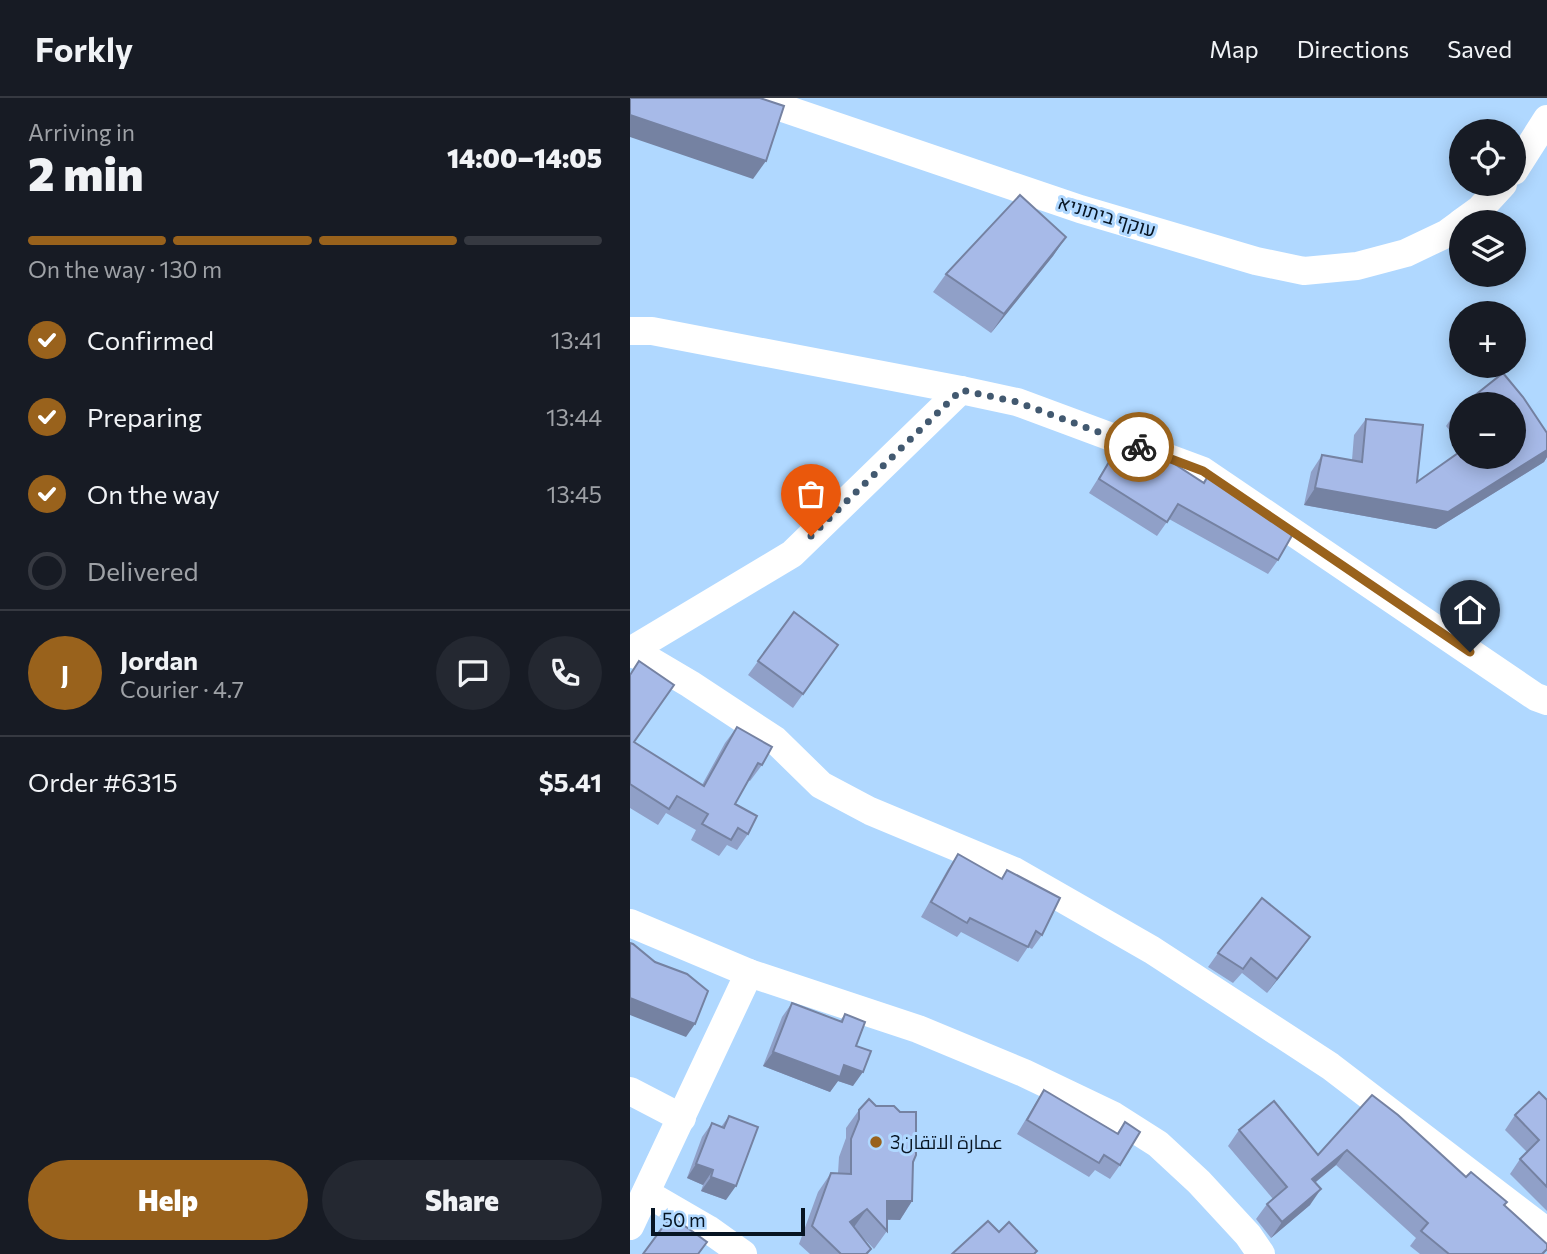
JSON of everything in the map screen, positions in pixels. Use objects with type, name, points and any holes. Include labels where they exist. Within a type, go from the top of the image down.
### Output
[{"type":"street","name":"עוקף ביתוניא","points":[[753,98],[1080,209],[1256,261],[1304,271],[1357,266],[1406,253],[1449,232]]},
{"type":"street","points":[[1526,152],[1547,119]]},
{"type":"street","name":"עוקף ביתוניא","points":[[1479,210],[1492,196]]},
{"type":"street","points":[[630,331],[652,331],[1017,402],[1203,471],[1536,697],[1547,701]]},
{"type":"street","points":[[630,652],[792,554],[961,390]]},
{"type":"street","points":[[630,652],[646,658],[690,684],[775,740],[821,785],[870,811],[1014,871],[1152,950],[1330,1066],[1547,1233]]},
{"type":"street","points":[[630,923],[749,973],[918,1029],[1024,1073],[1114,1116],[1158,1144],[1199,1182],[1261,1254]]},
{"type":"street","points":[[630,1226],[749,973]]},
{"type":"street","points":[[630,1091],[681,1118]]},
{"type":"street","points":[[646,1193],[708,1229],[743,1254]]},
{"type":"building","points":[[630,98],[760,98],[784,106],[766,161],[630,115]]},
{"type":"building","points":[[1020,195],[1066,237],[1004,314],[946,274]]},
{"type":"building","points":[[1497,378],[1507,378],[1519,392],[1479,392]]},
{"type":"building","points":[[1526,402],[1547,433],[1547,450],[1526,463]]},
{"type":"building","points":[[1366,419],[1423,425],[1417,482],[1449,459],[1449,469],[1517,469],[1448,512],[1315,488],[1322,455],[1362,462]]},
{"type":"building","points":[[1130,444],[1159,454],[1204,483],[1209,474],[1294,532],[1278,560],[1178,504],[1167,522],[1099,479],[1116,450],[1123,455]]},
{"type":"building","points":[[794,612],[838,645],[803,694],[758,661]]},
{"type":"building","points":[[639,661],[674,685],[634,742],[704,786],[737,727],[772,747],[762,765],[758,763],[735,804],[757,816],[748,834],[738,828],[731,840],[702,824],[708,814],[677,796],[669,809],[630,784],[630,675]]},
{"type":"building","points":[[958,854],[1002,879],[1007,870],[1060,898],[1042,935],[1036,931],[1028,947],[970,918],[967,923],[931,902]]},
{"type":"building","points":[[1262,898],[1310,937],[1277,979],[1251,958],[1243,969],[1218,953]]},
{"type":"building","points":[[630,943],[655,962],[687,974],[708,991],[695,1024],[630,998]]},
{"type":"building","points":[[792,1003],[842,1022],[845,1014],[865,1022],[856,1046],[871,1051],[863,1072],[844,1065],[840,1077],[773,1052]]},
{"type":"building","points":[[1044,1090],[1118,1134],[1125,1122],[1140,1132],[1120,1165],[1104,1155],[1099,1163],[1027,1120]]},
{"type":"building","points":[[1539,1092],[1547,1100],[1547,1187],[1520,1159],[1539,1140],[1515,1115]]},
{"type":"building","points":[[1372,1095],[1466,1177],[1471,1172],[1507,1202],[1504,1205],[1547,1244],[1547,1249],[1542,1254],[1449,1254],[1421,1231],[1428,1223],[1347,1150],[1312,1179],[1321,1189],[1282,1222],[1267,1204],[1287,1187],[1239,1130],[1274,1101],[1318,1155]]},
{"type":"building","points":[[869,1099],[876,1106],[894,1106],[900,1112],[916,1112],[912,1201],[887,1201],[887,1231],[867,1209],[850,1222],[871,1249],[866,1254],[841,1254],[812,1226],[831,1173],[851,1174],[851,1139],[859,1119],[859,1110]]},
{"type":"building","points":[[729,1116],[758,1127],[736,1186],[711,1177],[713,1170],[696,1164],[712,1123],[724,1128]]},
{"type":"building","points":[[671,1216],[707,1242],[698,1254],[643,1254]]},
{"type":"building","points":[[988,1221],[999,1232],[1009,1222],[1037,1251],[1034,1254],[952,1254]]},
{"type":"way so far","points":[[811,536],[961,390],[1017,402],[1139,447]]},
{"type":"place","name":"عمارة الاتقان3","points":[[876,1142]]},
{"type":"route","points":[[1139,447],[1203,471],[1470,652]]}]
